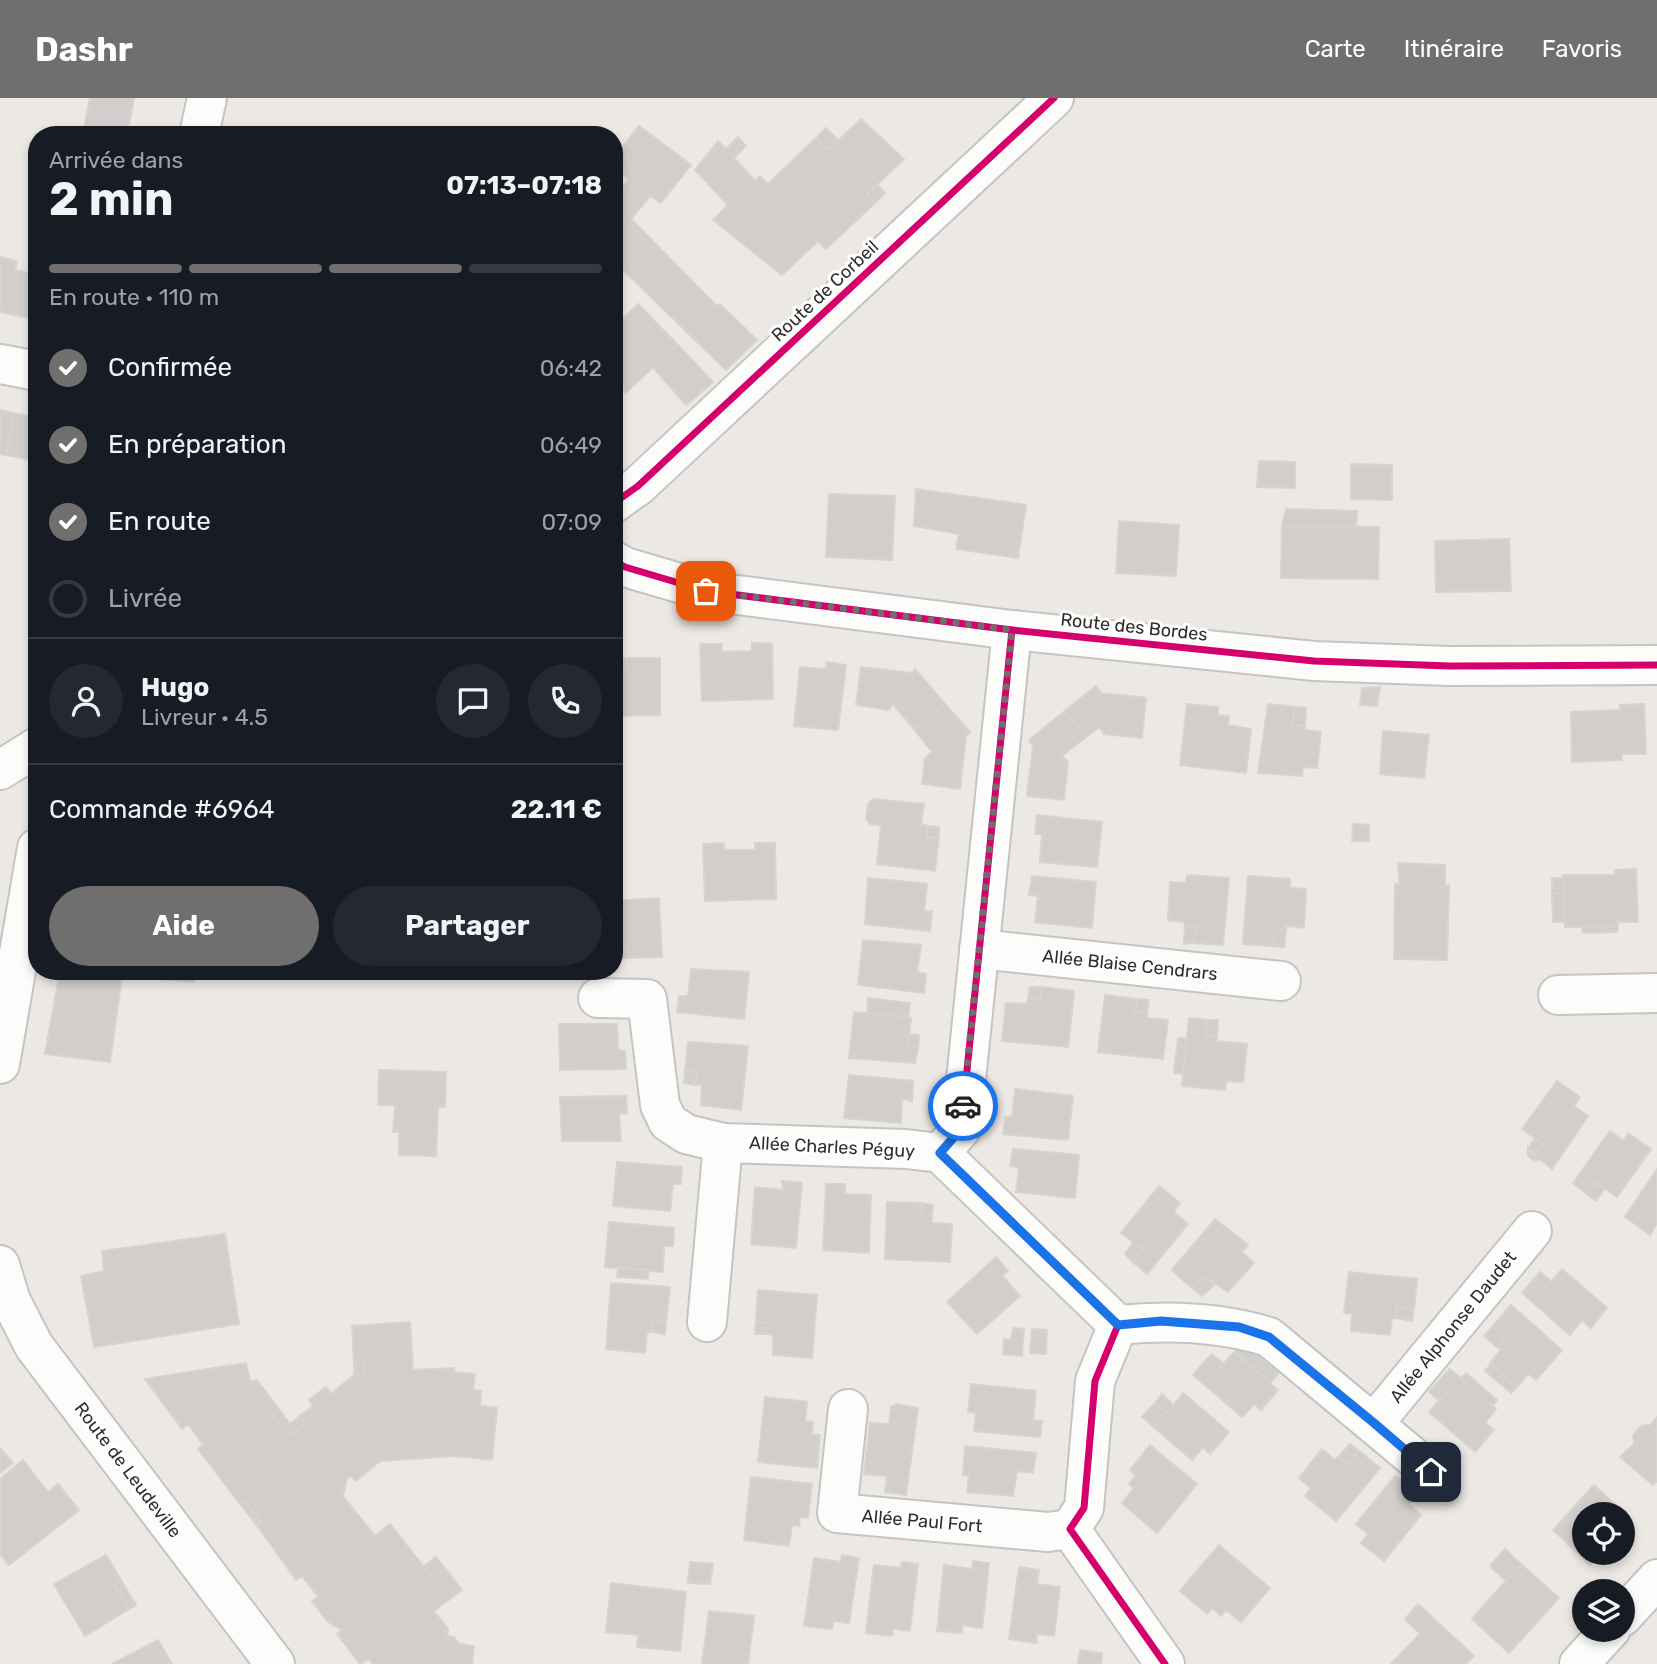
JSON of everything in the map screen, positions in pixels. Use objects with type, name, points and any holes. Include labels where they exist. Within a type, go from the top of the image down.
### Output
[{"type":"street","points":[[201,126],[207,98]]},
{"type":"street","name":"Route de Corbeil","points":[[623,497],[638,486],[1054,98]]},
{"type":"street","points":[[0,364],[28,369]]},
{"type":"street","name":"Route des Bordes","points":[[623,565],[706,591],[1012,630],[1314,661],[1449,666],[1657,665]]},
{"type":"street","points":[[1012,630],[961,1129],[940,1153],[1118,1325],[1161,1321],[1239,1327],[1269,1337],[1431,1472]]},
{"type":"street","points":[[0,770],[28,753]]},
{"type":"street","points":[[0,1064],[28,901]]},
{"type":"street","name":"Allée Blaise Cendrars","points":[[979,949],[1282,981]]},
{"type":"street","points":[[1558,995],[1657,993]]},
{"type":"street","name":"Allée Charles Péguy","points":[[598,998],[647,999],[660,1105],[668,1122],[686,1134],[723,1143],[906,1149],[940,1153]]},
{"type":"street","name":"Allée Charles Péguy","points":[[707,1322],[723,1143]]},
{"type":"street","name":"Allée Alphonse Daudet","points":[[1374,1423],[1532,1231]]},
{"type":"street","name":"Route de Leudeville","points":[[0,1265],[11,1301],[34,1346],[275,1664]]},
{"type":"street","points":[[1118,1325],[1095,1381],[1084,1508],[1070,1529],[1165,1664]]},
{"type":"street","name":"Allée Paul Fort","points":[[848,1409],[837,1513],[1048,1532],[1070,1529]]},
{"type":"street","points":[[1635,1603],[1657,1579]]},
{"type":"street","points":[[1579,1664],[1599,1642]]},
{"type":"building","points":[[90,98],[134,98],[129,126],[85,126]]},
{"type":"building","points":[[861,119],[904,159],[867,194],[875,203],[826,249],[818,241],[782,275],[713,220],[728,205],[695,170],[718,141],[726,149],[738,137],[746,146],[734,158],[755,181],[760,176],[768,184],[816,138],[828,150]]},
{"type":"building","points":[[639,126],[691,165],[661,203],[650,196],[631,219],[717,306],[720,304],[757,340],[726,370],[623,270],[623,187],[629,179],[623,175],[623,146]]},
{"type":"building","points":[[826,128],[838,140],[828,150],[816,138]]},
{"type":"building","points":[[877,184],[885,193],[875,203],[867,194]]},
{"type":"building","points":[[0,257],[17,261],[15,270],[28,273],[28,318],[0,312]]},
{"type":"building","points":[[638,304],[677,344],[626,393],[623,389],[623,319]]},
{"type":"building","points":[[677,344],[713,382],[686,405],[653,367]]},
{"type":"building","points":[[0,410],[14,413],[6,455],[0,454]]},
{"type":"building","points":[[14,413],[28,416],[28,459],[6,455]]},
{"type":"building","points":[[1259,461],[1295,462],[1295,488],[1257,487]]},
{"type":"building","points":[[1351,464],[1392,465],[1392,500],[1351,499]]},
{"type":"building","points":[[916,489],[1026,505],[1018,558],[956,549],[959,534],[914,526]]},
{"type":"building","points":[[829,494],[895,496],[892,560],[826,557]]},
{"type":"building","points":[[1286,509],[1357,511],[1356,527],[1282,526]]},
{"type":"building","points":[[1119,521],[1179,525],[1176,576],[1116,573]]},
{"type":"building","points":[[1282,526],[1379,527],[1378,579],[1281,578]]},
{"type":"building","points":[[1509,539],[1511,591],[1436,592],[1435,541]]},
{"type":"building","points":[[752,643],[772,644],[773,699],[702,701],[700,644],[722,644],[722,652],[752,651]]},
{"type":"building","points":[[623,658],[627,658],[628,670],[623,670]]},
{"type":"building","points":[[627,658],[660,658],[660,715],[623,716],[623,670],[628,670]]},
{"type":"building","points":[[826,662],[846,665],[838,730],[794,726],[800,667],[827,669]]},
{"type":"building","points":[[861,667],[912,673],[915,669],[945,704],[914,729],[893,704],[889,710],[856,705]]},
{"type":"building","points":[[1096,686],[1101,693],[1146,698],[1142,738],[1104,734],[1100,727],[1086,737],[1065,711]]},
{"type":"building","points":[[1380,687],[1377,706],[1360,705],[1362,688]]},
{"type":"building","points":[[945,704],[970,732],[966,736],[960,789],[922,784],[925,758],[932,752],[914,729]]},
{"type":"building","points":[[1187,704],[1218,707],[1218,715],[1229,716],[1228,725],[1251,729],[1246,773],[1180,765]]},
{"type":"building","points":[[1268,704],[1295,707],[1292,725],[1321,732],[1317,768],[1303,767],[1302,776],[1258,773]]},
{"type":"building","points":[[1644,704],[1646,754],[1621,754],[1622,760],[1572,762],[1571,712],[1620,710],[1620,705]]},
{"type":"building","points":[[1295,707],[1306,708],[1305,726],[1292,725]]},
{"type":"building","points":[[1065,711],[1086,737],[1062,756],[1068,762],[1064,800],[1027,796],[1033,746],[1029,740]]},
{"type":"building","points":[[1383,731],[1429,735],[1424,778],[1380,774]]},
{"type":"building","points":[[873,799],[924,804],[921,824],[928,826],[927,838],[939,837],[935,871],[877,864],[881,825],[870,824],[866,819],[868,804]]},
{"type":"building","points":[[1037,815],[1102,822],[1097,867],[1040,862],[1042,834],[1035,834]]},
{"type":"building","points":[[1353,824],[1369,825],[1369,841],[1352,841]]},
{"type":"building","points":[[928,826],[939,827],[939,837],[927,838]]},
{"type":"building","points":[[724,843],[724,850],[755,850],[755,843],[775,843],[776,899],[705,901],[703,844]]},
{"type":"building","points":[[1398,863],[1445,865],[1445,887],[1449,885],[1447,960],[1394,959],[1395,884],[1400,885]]},
{"type":"building","points":[[1636,869],[1638,922],[1618,922],[1618,926],[1565,927],[1563,875],[1615,875],[1615,870]]},
{"type":"building","points":[[1187,875],[1229,878],[1223,945],[1193,943],[1196,927],[1168,920],[1170,882],[1186,883]]},
{"type":"building","points":[[1032,876],[1096,882],[1092,928],[1035,922],[1038,896],[1029,895]]},
{"type":"building","points":[[1248,876],[1290,879],[1290,888],[1306,889],[1304,928],[1286,926],[1286,931],[1275,930],[1273,946],[1243,944]]},
{"type":"building","points":[[868,878],[927,884],[924,911],[932,911],[930,931],[865,924]]},
{"type":"building","points":[[1552,878],[1563,878],[1564,893],[1552,893]]},
{"type":"building","points":[[1552,893],[1564,893],[1565,922],[1553,922]]},
{"type":"building","points":[[659,898],[662,957],[627,958],[628,946],[623,946],[623,900]]},
{"type":"building","points":[[1185,926],[1196,927],[1193,943],[1184,944]]},
{"type":"building","points":[[1618,926],[1617,932],[1583,933],[1582,927]]},
{"type":"building","points":[[1275,930],[1286,931],[1284,947],[1273,946]]},
{"type":"building","points":[[863,940],[921,945],[917,972],[926,974],[924,993],[858,985]]},
{"type":"building","points":[[623,946],[628,946],[627,958],[623,959]]},
{"type":"building","points":[[691,969],[749,972],[744,1019],[677,1012],[679,996],[688,996]]},
{"type":"building","points":[[58,980],[121,980],[110,1062],[45,1054]]},
{"type":"building","points":[[1030,987],[1042,987],[1040,999],[1028,998]]},
{"type":"building","points":[[1042,987],[1074,991],[1068,1047],[1002,1041],[1006,1003],[1027,1004],[1028,998],[1040,999]]},
{"type":"building","points":[[1105,995],[1137,999],[1135,1012],[1147,1012],[1147,1018],[1168,1020],[1163,1059],[1098,1052]]},
{"type":"building","points":[[868,998],[910,1003],[908,1018],[867,1013]]},
{"type":"building","points":[[1137,999],[1149,1000],[1147,1012],[1135,1012]]},
{"type":"building","points":[[854,1012],[911,1018],[908,1046],[918,1048],[915,1063],[849,1058]]},
{"type":"building","points":[[1189,1018],[1207,1020],[1205,1036],[1217,1036],[1217,1041],[1247,1044],[1243,1082],[1226,1081],[1225,1090],[1182,1086]]},
{"type":"building","points":[[1207,1020],[1218,1020],[1217,1036],[1205,1036]]},
{"type":"building","points":[[559,1024],[617,1024],[618,1050],[625,1051],[626,1069],[560,1070]]},
{"type":"building","points":[[909,1034],[919,1035],[918,1048],[908,1046]]},
{"type":"building","points":[[1178,1038],[1187,1039],[1183,1074],[1174,1073]]},
{"type":"building","points":[[688,1042],[748,1046],[741,1110],[701,1105],[702,1085],[695,1085],[697,1072],[685,1071]]},
{"type":"building","points":[[379,1070],[446,1072],[445,1107],[438,1107],[436,1156],[399,1155],[399,1132],[393,1132],[395,1105],[378,1105]]},
{"type":"building","points":[[685,1071],[697,1072],[695,1085],[684,1083]]},
{"type":"building","points":[[849,1075],[913,1081],[912,1101],[902,1099],[901,1123],[844,1118]]},
{"type":"building","points":[[1557,1081],[1580,1097],[1574,1106],[1588,1116],[1552,1169],[1540,1159],[1535,1161],[1528,1156],[1528,1148],[1535,1156],[1543,1144],[1522,1129]]},
{"type":"building","points":[[1015,1089],[1073,1096],[1068,1140],[1003,1134],[1005,1117],[1012,1117]]},
{"type":"building","points":[[626,1096],[627,1113],[619,1114],[621,1141],[562,1141],[560,1097]]},
{"type":"building","points":[[1610,1131],[1624,1141],[1628,1133],[1651,1149],[1617,1197],[1596,1182],[1587,1194],[1573,1183]]},
{"type":"building","points":[[1535,1139],[1543,1144],[1535,1156],[1528,1148]]},
{"type":"building","points":[[1013,1149],[1079,1155],[1075,1198],[1016,1192],[1019,1167],[1010,1166]]},
{"type":"building","points":[[617,1162],[682,1167],[681,1184],[673,1184],[670,1211],[613,1206]]},
{"type":"building","points":[[1657,1169],[1657,1223],[1650,1235],[1625,1217]]},
{"type":"building","points":[[782,1181],[802,1183],[796,1248],[751,1244],[755,1187],[783,1190]]},
{"type":"building","points":[[1596,1182],[1604,1190],[1596,1201],[1587,1194]]},
{"type":"building","points":[[826,1184],[845,1184],[845,1194],[871,1195],[869,1253],[823,1250]]},
{"type":"building","points":[[1159,1186],[1180,1203],[1174,1212],[1188,1224],[1147,1274],[1133,1262],[1143,1249],[1121,1233]]},
{"type":"building","points":[[887,1202],[921,1203],[922,1215],[932,1216],[932,1223],[952,1224],[950,1262],[885,1259]]},
{"type":"building","points":[[921,1203],[933,1205],[932,1216],[922,1215]]},
{"type":"building","points":[[1215,1219],[1248,1245],[1242,1252],[1254,1263],[1228,1292],[1203,1276],[1193,1289],[1172,1270]]},
{"type":"building","points":[[609,1222],[674,1228],[673,1246],[664,1246],[663,1272],[605,1267]]},
{"type":"building","points":[[225,1234],[239,1324],[94,1347],[81,1276],[104,1271],[102,1251]]},
{"type":"building","points":[[1133,1243],[1143,1249],[1133,1262],[1125,1254]]},
{"type":"building","points":[[996,1257],[1008,1271],[1002,1275],[1020,1296],[977,1334],[947,1302]]},
{"type":"building","points":[[618,1268],[649,1270],[648,1279],[617,1277]]},
{"type":"building","points":[[1562,1269],[1607,1308],[1591,1328],[1582,1320],[1570,1335],[1522,1293],[1533,1280],[1544,1290]]},
{"type":"building","points":[[1349,1272],[1417,1279],[1414,1309],[1397,1306],[1390,1335],[1351,1331],[1352,1314],[1344,1313]]},
{"type":"building","points":[[1540,1272],[1551,1281],[1544,1290],[1533,1280]]},
{"type":"building","points":[[1203,1276],[1214,1285],[1202,1296],[1193,1289]]},
{"type":"building","points":[[611,1283],[670,1287],[666,1321],[653,1320],[652,1332],[647,1332],[645,1353],[606,1349]]},
{"type":"building","points":[[758,1290],[817,1295],[812,1358],[773,1355],[773,1335],[767,1334],[768,1323],[756,1322]]},
{"type":"building","points":[[1511,1305],[1562,1350],[1536,1380],[1528,1374],[1517,1387],[1490,1363],[1501,1350],[1497,1347],[1504,1338],[1492,1327]]},
{"type":"building","points":[[1397,1306],[1414,1309],[1412,1321],[1396,1318]]},
{"type":"building","points":[[653,1320],[666,1321],[665,1334],[652,1332]]},
{"type":"building","points":[[410,1322],[413,1370],[454,1368],[454,1372],[475,1374],[473,1390],[481,1391],[480,1406],[497,1408],[492,1460],[456,1456],[380,1461],[356,1481],[351,1476],[347,1478],[343,1496],[375,1536],[390,1524],[432,1577],[445,1568],[462,1590],[434,1611],[448,1629],[447,1636],[454,1637],[459,1644],[474,1646],[472,1664],[373,1664],[369,1659],[360,1664],[337,1634],[342,1630],[328,1622],[312,1601],[318,1597],[302,1576],[296,1580],[256,1524],[260,1521],[244,1500],[240,1504],[198,1449],[203,1445],[188,1424],[182,1429],[145,1379],[246,1363],[250,1381],[257,1380],[279,1409],[272,1415],[288,1436],[306,1423],[300,1416],[313,1406],[309,1400],[326,1387],[331,1394],[354,1375],[364,1374],[363,1360],[354,1361],[352,1326]]},
{"type":"building","points":[[756,1322],[768,1323],[767,1334],[755,1334]]},
{"type":"building","points":[[1492,1327],[1504,1338],[1497,1347],[1484,1336]]},
{"type":"building","points":[[1013,1328],[1024,1329],[1022,1356],[1003,1354],[1004,1339],[1011,1340]]},
{"type":"building","points":[[1032,1329],[1047,1330],[1046,1354],[1030,1353]]},
{"type":"building","points":[[1243,1343],[1279,1373],[1270,1383],[1235,1352]]},
{"type":"building","points":[[1234,1352],[1278,1390],[1261,1410],[1254,1404],[1242,1417],[1193,1375],[1205,1361],[1217,1371]]},
{"type":"building","points":[[1212,1354],[1223,1363],[1217,1371],[1205,1361]]},
{"type":"building","points":[[363,1360],[364,1374],[354,1375],[354,1361]]},
{"type":"building","points":[[1491,1364],[1517,1387],[1511,1393],[1485,1371]]},
{"type":"building","points":[[1450,1369],[1496,1409],[1485,1423],[1494,1430],[1475,1452],[1429,1412],[1446,1393],[1436,1384]]},
{"type":"building","points":[[1466,1373],[1497,1400],[1492,1406],[1461,1378]]},
{"type":"building","points":[[971,1384],[1036,1391],[1033,1420],[1042,1421],[1040,1437],[974,1431],[976,1413],[968,1412]]},
{"type":"building","points":[[1436,1384],[1446,1393],[1439,1401],[1429,1392]]},
{"type":"building","points":[[1183,1393],[1229,1432],[1210,1454],[1203,1447],[1192,1460],[1142,1417],[1155,1403],[1167,1413]]},
{"type":"building","points":[[1162,1394],[1174,1405],[1167,1413],[1155,1403]]},
{"type":"building","points":[[765,1397],[807,1402],[805,1421],[813,1422],[812,1434],[820,1435],[817,1468],[758,1462]]},
{"type":"building","points":[[897,1404],[918,1408],[906,1495],[885,1492],[887,1476],[864,1474],[870,1423],[889,1424],[891,1407]]},
{"type":"building","points":[[279,1409],[290,1424],[300,1416],[306,1423],[288,1436],[272,1415]]},
{"type":"building","points":[[1657,1417],[1657,1481],[1653,1485],[1620,1457],[1634,1444],[1633,1435],[1641,1426],[1650,1425]]},
{"type":"building","points":[[1350,1444],[1358,1450],[1348,1464],[1339,1456]]},
{"type":"building","points":[[1150,1445],[1197,1484],[1157,1533],[1122,1503],[1134,1488],[1129,1484],[1136,1475],[1130,1470]]},
{"type":"building","points":[[965,1446],[1036,1453],[1033,1473],[1017,1471],[1013,1496],[967,1492],[969,1475],[963,1475]]},
{"type":"building","points":[[0,1448],[13,1463],[0,1473]]},
{"type":"building","points":[[1322,1449],[1335,1460],[1339,1456],[1348,1464],[1358,1450],[1380,1468],[1336,1521],[1305,1496],[1311,1488],[1299,1478]]},
{"type":"building","points":[[23,1460],[48,1492],[58,1484],[79,1510],[9,1565],[0,1554],[0,1479]]},
{"type":"building","points":[[1395,1476],[1409,1487],[1401,1498],[1421,1515],[1384,1561],[1361,1543],[1368,1534],[1356,1524]]},
{"type":"building","points":[[751,1477],[812,1484],[808,1518],[800,1517],[799,1526],[792,1525],[789,1546],[744,1540]]},
{"type":"building","points":[[1594,1485],[1612,1502],[1579,1502]]},
{"type":"building","points":[[1409,1487],[1417,1494],[1408,1504],[1401,1498]]},
{"type":"building","points":[[244,1500],[260,1521],[256,1524],[240,1504]]},
{"type":"building","points":[[1572,1509],[1572,1548],[1553,1530]]},
{"type":"building","points":[[1219,1545],[1270,1588],[1241,1622],[1226,1610],[1221,1616],[1212,1608],[1207,1614],[1180,1591]]},
{"type":"building","points":[[1505,1549],[1521,1564],[1506,1581],[1490,1566]]},
{"type":"building","points":[[106,1555],[121,1580],[114,1584],[129,1609],[85,1636],[54,1584]]},
{"type":"building","points":[[842,1555],[859,1558],[849,1623],[833,1621],[832,1629],[804,1626],[814,1558],[841,1562]]},
{"type":"building","points":[[436,1557],[445,1568],[432,1577],[423,1567]]},
{"type":"building","points":[[973,1561],[989,1563],[982,1628],[962,1625],[962,1633],[937,1631],[944,1565],[972,1569]]},
{"type":"building","points":[[690,1562],[713,1564],[710,1584],[688,1583]]},
{"type":"building","points":[[902,1562],[918,1564],[910,1631],[893,1629],[892,1636],[866,1633],[874,1565],[901,1568]]},
{"type":"building","points":[[1521,1564],[1559,1598],[1509,1653],[1472,1619]]},
{"type":"building","points":[[1019,1567],[1039,1570],[1037,1584],[1060,1587],[1054,1636],[1037,1634],[1036,1643],[1009,1639]]},
{"type":"building","points":[[121,1580],[136,1605],[129,1609],[114,1584]]},
{"type":"building","points":[[611,1583],[686,1592],[680,1651],[637,1647],[638,1635],[606,1632]]},
{"type":"building","points":[[1418,1604],[1474,1656],[1466,1664],[1391,1664],[1420,1634],[1405,1619]]},
{"type":"building","points":[[709,1611],[754,1616],[748,1664],[702,1664]]},
{"type":"building","points":[[158,1640],[172,1664],[112,1664]]},
{"type":"building","points":[[1080,1650],[1102,1653],[1101,1664],[1078,1664]]},
{"type":"cycle path","points":[[623,497],[638,486],[1054,98]]},
{"type":"cycle path","points":[[623,566],[706,591],[1012,630],[1314,661],[1449,666],[1657,665]]},
{"type":"cycle path","points":[[1012,630],[961,1129],[940,1153],[1118,1325],[1095,1381],[1084,1508],[1070,1529],[1165,1664]]},
{"type":"way so far","points":[[706,591],[1012,630],[963,1106]]},
{"type":"route","points":[[963,1106],[961,1129],[940,1153],[1118,1325],[1161,1321],[1239,1327],[1269,1337],[1431,1472]]}]
